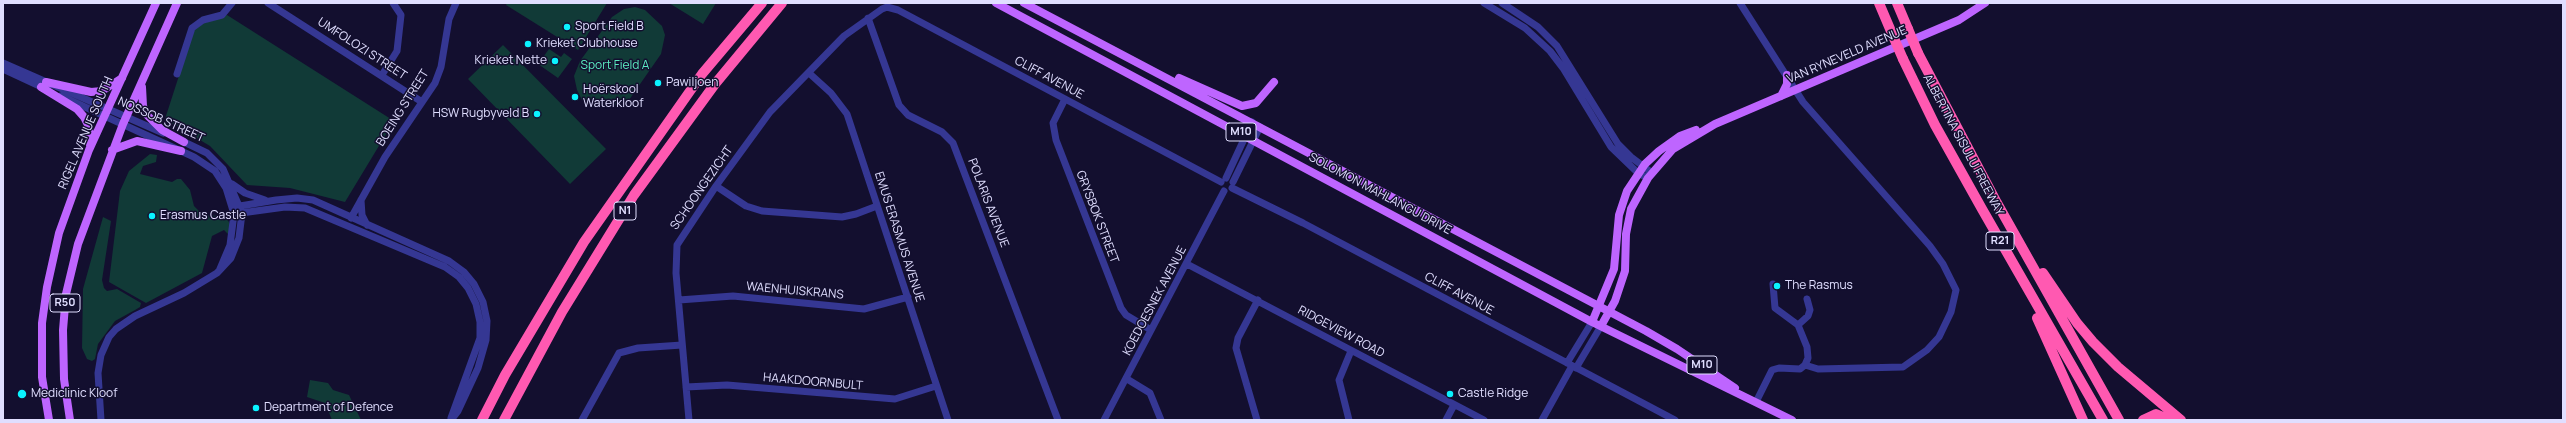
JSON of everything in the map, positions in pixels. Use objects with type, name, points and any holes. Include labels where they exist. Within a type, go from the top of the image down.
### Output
[{"type":"highway","name":"N1","points":[[482,420],[505,375],[584,242],[702,74],[762,3]]},
{"type":"highway","name":"N1","points":[[506,417],[562,312],[634,195],[715,84],[782,3]]},
{"type":"highway","name":"ALBERTINA SISULU FREEWAY","points":[[1879,3],[1903,59],[1935,125],[2103,420]]},
{"type":"highway","name":"ALBERTINA SISULU FREEWAY","points":[[1897,3],[1918,53],[1997,203],[2119,420]]},
{"type":"highway","points":[[1997,203],[2084,332],[2118,368],[2181,420]]},
{"type":"highway","points":[[1982,209],[2046,334],[2083,420]]},
{"type":"highway","points":[[2071,363],[2078,382],[2100,420]]},
{"type":"highway","points":[[2143,420],[2156,414],[2170,420]]},
{"type":"main road","name":"RIGEL AVENUE SOUTH","points":[[49,420],[42,377],[42,323],[47,287],[59,233],[89,150],[124,78],[156,3]]},
{"type":"main road","name":"R50","points":[[70,420],[64,379],[63,330],[66,294],[78,244],[112,150],[177,3]]},
{"type":"main road","name":"SOLOMON MAHLANGU DRIVE","points":[[996,3],[1250,137],[1592,322],[1792,420]]},
{"type":"main road","name":"SOLOMON MAHLANGU DRIVE","points":[[1024,3],[1252,122],[1677,348],[1756,402]]},
{"type":"main road","name":"VAN RYNEVELD AVENUE","points":[[1592,322],[1614,269],[1616,236],[1621,206],[1640,170],[1659,151],[1680,136],[1715,124],[1958,20],[1985,3]]},
{"type":"main road","points":[[1105,45],[1242,106],[1256,102],[1274,82]]},
{"type":"main road","points":[[1781,96],[1787,84],[1787,75]]},
{"type":"main road","points":[[44,84],[92,92],[102,91],[124,78]]},
{"type":"main road","points":[[143,80],[141,94],[146,114],[162,130],[184,142]]},
{"type":"main road","points":[[44,84],[84,117],[89,127],[89,150]]},
{"type":"main road","name":"VAN RYNEVELD AVENUE","points":[[1601,326],[1610,312],[1625,271],[1626,234],[1631,209],[1650,175],[1673,149],[1715,124]]},
{"type":"main road","points":[[112,150],[137,141],[181,151]]},
{"type":"street","points":[[177,74],[184,46],[192,28],[203,20],[222,15],[232,3]]},
{"type":"street","name":"UMFOLOZI STREET","points":[[268,3],[422,102]]},
{"type":"street","points":[[382,75],[396,54],[398,45],[401,15],[393,3]]},
{"type":"street","name":"BOEING STREET","points":[[351,218],[385,157],[422,102],[441,67],[449,19],[456,3]]},
{"type":"street","points":[[1484,3],[1525,28],[1550,51],[1563,68],[1611,147],[1640,170],[1650,175]]},
{"type":"street","points":[[1502,3],[1538,27],[1557,46],[1618,144],[1640,170]]},
{"type":"street","points":[[1740,3],[1797,89],[1803,102],[1930,246],[1949,275],[1956,290],[1956,297],[1939,337],[1927,350],[1903,367],[1818,369],[1805,365]]},
{"type":"street","name":"CLIFF AVENUE","points":[[868,18],[887,7],[898,10],[1065,99],[1233,185],[1675,420]]},
{"type":"street","name":"SCHOONGEZICHT","points":[[689,420],[675,257],[677,244],[716,186],[770,112],[844,36],[868,18]]},
{"type":"street","name":"POLARIS AVENUE","points":[[868,18],[899,105],[908,115],[942,132],[953,142],[1058,420]]},
{"type":"street","name":"NOSSOB STREET","points":[[3,63],[44,84],[107,112],[127,116],[184,142],[216,160],[231,184],[237,210],[240,234],[234,253],[225,267],[219,271],[184,293],[135,316],[116,329],[109,338],[101,355],[98,374],[101,420]]},
{"type":"street","name":"NOSSOB STREET","points":[[3,69],[44,84]]},
{"type":"street","name":"EMUS ERASMUS AVENUE","points":[[809,73],[844,109],[878,206],[948,420]]},
{"type":"street","name":"GRYSBOK STREET","points":[[1065,99],[1053,123],[1060,152],[1121,308],[1126,315],[1151,330]]},
{"type":"street","name":"NOSSOB STREET","points":[[107,112],[123,124],[194,157],[215,171],[226,188],[237,210]]},
{"type":"street","points":[[1252,122],[1250,137],[1233,185],[1224,191],[1221,188],[1223,180],[1250,137],[1260,127]]},
{"type":"street","points":[[231,184],[254,197],[269,201]]},
{"type":"street","points":[[716,186],[746,206],[762,211],[842,217],[856,214],[878,206]]},
{"type":"street","name":"KOEDOESNEK AVENUE","points":[[1104,420],[1127,379],[1224,191]]},
{"type":"street","points":[[237,210],[269,201],[303,198],[317,202],[449,261],[464,272],[479,293],[487,321],[486,340],[478,368],[458,411],[451,420]]},
{"type":"street","points":[[361,200],[362,215],[367,225]]},
{"type":"street","points":[[237,210],[293,207],[305,208],[445,267],[459,277],[472,296],[480,322],[480,338],[451,420]]},
{"type":"street","points":[[219,271],[230,245],[237,210]]},
{"type":"street","points":[[336,211],[355,210]]},
{"type":"street","points":[[324,215],[351,218],[372,236]]},
{"type":"street","name":"RIDGEVIEW ROAD","points":[[1187,264],[1484,420]]},
{"type":"street","points":[[1756,402],[1772,370],[1778,368],[1797,370],[1805,365],[1808,358],[1807,347],[1798,325],[1775,308],[1773,284]]},
{"type":"street","name":"WAENHUISKRANS","points":[[679,300],[733,296],[864,308],[908,297]]},
{"type":"street","points":[[1798,325],[1808,316],[1810,310],[1807,299]]},
{"type":"street","points":[[1257,420],[1236,348],[1238,338],[1258,300]]},
{"type":"street","points":[[1542,420],[1572,366],[1592,322]]},
{"type":"street","points":[[1572,366],[1601,326]]},
{"type":"street","points":[[582,420],[619,353],[638,348],[682,344]]},
{"type":"street","points":[[1349,420],[1339,380],[1351,351]]},
{"type":"street","points":[[1127,379],[1150,393],[1161,420]]},
{"type":"street","name":"HAAKDOORNBULT","points":[[686,388],[727,385],[895,399],[936,386]]},
{"type":"street","points":[[1446,420],[1454,405]]},
{"type":"green space","name":"Sport Field B","points":[[507,3],[607,3],[578,50],[506,5]]},
{"type":"green space","points":[[669,3],[716,3],[703,24]]},
{"type":"green space","name":"Sport Field A","points":[[635,7],[645,10],[662,26],[665,35],[661,54],[629,100],[609,108],[593,107],[582,100],[577,90],[574,76],[580,61],[612,17],[624,9]]},
{"type":"green space","points":[[227,15],[394,121],[345,202],[290,188],[247,185],[210,146],[165,119],[195,26]]},
{"type":"green space","name":"HSW Rugbyveld B","points":[[503,45],[606,149],[570,184],[468,79]]},
{"type":"green space","name":"Krieket Nette","points":[[549,49],[561,57],[564,53],[572,59],[558,78],[538,64]]},
{"type":"green space","points":[[150,154],[157,155],[156,162],[143,166],[140,174],[172,182],[177,179],[181,179],[190,190],[194,206],[201,213],[210,216],[221,215],[226,217],[230,224],[229,235],[224,230],[212,236],[202,273],[146,303],[109,282],[120,191],[129,171]]},
{"type":"green space","points":[[103,217],[111,221],[102,280],[104,288],[107,291],[117,289],[141,303],[140,307],[115,321],[98,344],[95,359],[92,361],[87,359],[82,348],[83,289]]},
{"type":"green space","points":[[310,380],[328,383],[333,390],[349,395],[361,420],[332,420],[325,403],[307,397]]},
{"type":"place","name":"Sport Field B","points":[[567,27]]},
{"type":"place","name":"Krieket Clubhouse","points":[[528,44]]},
{"type":"place","name":"Krieket Nette","points":[[555,61]]},
{"type":"place","name":"Pawiljoen","points":[[658,83]]},
{"type":"place","name":"Hoërskool Waterkloof","points":[[575,97]]},
{"type":"place","name":"HSW Rugbyveld B","points":[[537,114]]},
{"type":"place","name":"Erasmus Castle","points":[[152,216]]},
{"type":"place","name":"The Rasmus","points":[[1777,286]]},
{"type":"place","name":"Mediclinic Kloof","points":[[22,394]]},
{"type":"place","name":"Castle Ridge","points":[[1450,394]]},
{"type":"place","name":"Department of Defence","points":[[256,408]]}]
